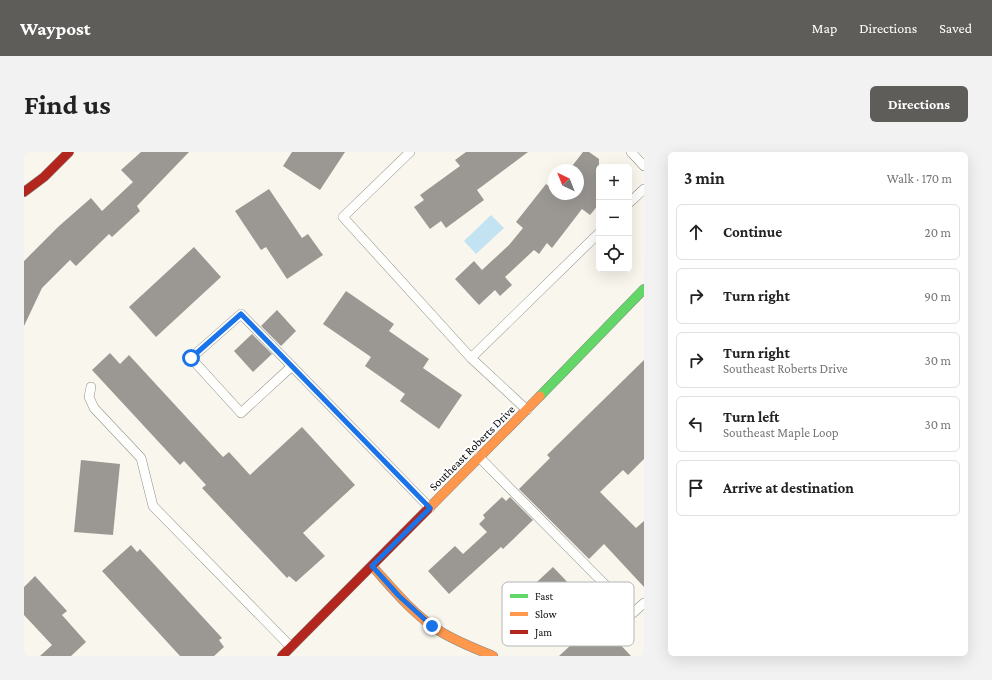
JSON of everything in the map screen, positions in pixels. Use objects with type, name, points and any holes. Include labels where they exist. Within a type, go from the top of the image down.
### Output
[{"type":"street","points":[[24,192],[44,176],[69,152]]},
{"type":"street","name":"Southeast Roberts Drive","points":[[282,656],[527,410],[644,289]]},
{"type":"street","points":[[372,566],[399,596],[432,626],[448,636],[493,656]]},
{"type":"lane","points":[[410,152],[344,217],[471,358],[527,410]]},
{"type":"lane","points":[[631,152],[644,166]]},
{"type":"lane","points":[[632,200],[644,188]]},
{"type":"lane","points":[[471,358],[596,236]]},
{"type":"lane","points":[[292,366],[241,413],[191,358],[241,314],[292,366],[430,508]]},
{"type":"lane","points":[[91,387],[89,397],[94,408],[141,458],[153,506],[291,647]]},
{"type":"lane","points":[[479,457],[602,582]]},
{"type":"lane","points":[[634,612],[644,603]]},
{"type":"water","points":[[491,215],[504,228],[476,254],[464,241]]},
{"type":"building","points":[[141,152],[189,152],[137,206],[140,211],[112,237],[109,234],[76,266],[70,260],[42,288],[24,326],[24,261],[58,227],[91,198],[102,211],[133,182],[121,170]]},
{"type":"building","points":[[292,152],[345,152],[320,190],[283,166]]},
{"type":"building","points":[[466,152],[528,152],[477,190],[484,200],[446,228],[441,221],[430,229],[414,207],[424,200],[420,195],[460,166],[455,160]]},
{"type":"building","points":[[583,152],[589,152],[599,159],[599,164],[596,164],[596,208],[590,215],[582,209],[552,248],[547,243],[539,254],[534,250],[505,277],[512,285],[500,296],[495,290],[479,305],[455,279],[474,261],[482,270],[509,245],[523,228],[516,222],[546,184],[548,186],[548,200],[584,200],[584,164],[574,164]]},
{"type":"building","points":[[269,189],[302,238],[308,234],[323,255],[287,279],[266,247],[261,250],[235,211]]},
{"type":"building","points":[[194,247],[221,277],[156,337],[129,307]]},
{"type":"building","points":[[346,291],[394,324],[389,331],[429,359],[423,368],[462,395],[439,429],[400,401],[405,394],[365,366],[371,357],[323,324]]},
{"type":"building","points":[[277,310],[296,331],[281,346],[261,326]]},
{"type":"building","points":[[252,334],[272,354],[253,372],[234,351]]},
{"type":"building","points":[[110,353],[120,364],[129,355],[223,457],[229,452],[250,475],[302,427],[355,485],[303,533],[325,556],[296,582],[289,576],[287,578],[202,488],[206,485],[184,461],[180,465],[92,370]]},
{"type":"building","points":[[644,360],[644,459],[628,475],[623,470],[600,492],[636,528],[644,521],[644,587],[604,544],[589,559],[519,489],[550,458],[547,455]]},
{"type":"building","points":[[81,460],[120,464],[113,535],[74,532]]},
{"type":"building","points":[[502,497],[506,501],[510,497],[533,520],[503,549],[501,547],[449,594],[428,571],[455,546],[463,554],[487,532],[479,524],[485,518],[483,515]]},
{"type":"building","points":[[131,545],[137,552],[140,549],[222,638],[219,640],[224,647],[214,656],[180,656],[102,571]]},
{"type":"building","points":[[553,567],[567,582],[537,582]]},
{"type":"building","points":[[35,576],[67,611],[62,615],[86,642],[71,656],[40,656],[52,645],[24,615],[24,587]]},
{"type":"building","points":[[570,646],[622,646],[631,656],[559,656]]},
{"type":"traffic: fast","points":[[540,396],[644,289]]},
{"type":"traffic: slow","points":[[428,509],[540,396]]},
{"type":"traffic: slow","points":[[372,566],[403,600],[438,630],[451,638],[493,656]]},
{"type":"traffic: jam","points":[[24,192],[44,177],[69,152]]},
{"type":"traffic: jam","points":[[282,656],[428,509]]},
{"type":"route","points":[[191,358],[241,314],[430,508],[372,566],[399,596],[432,626]]}]
